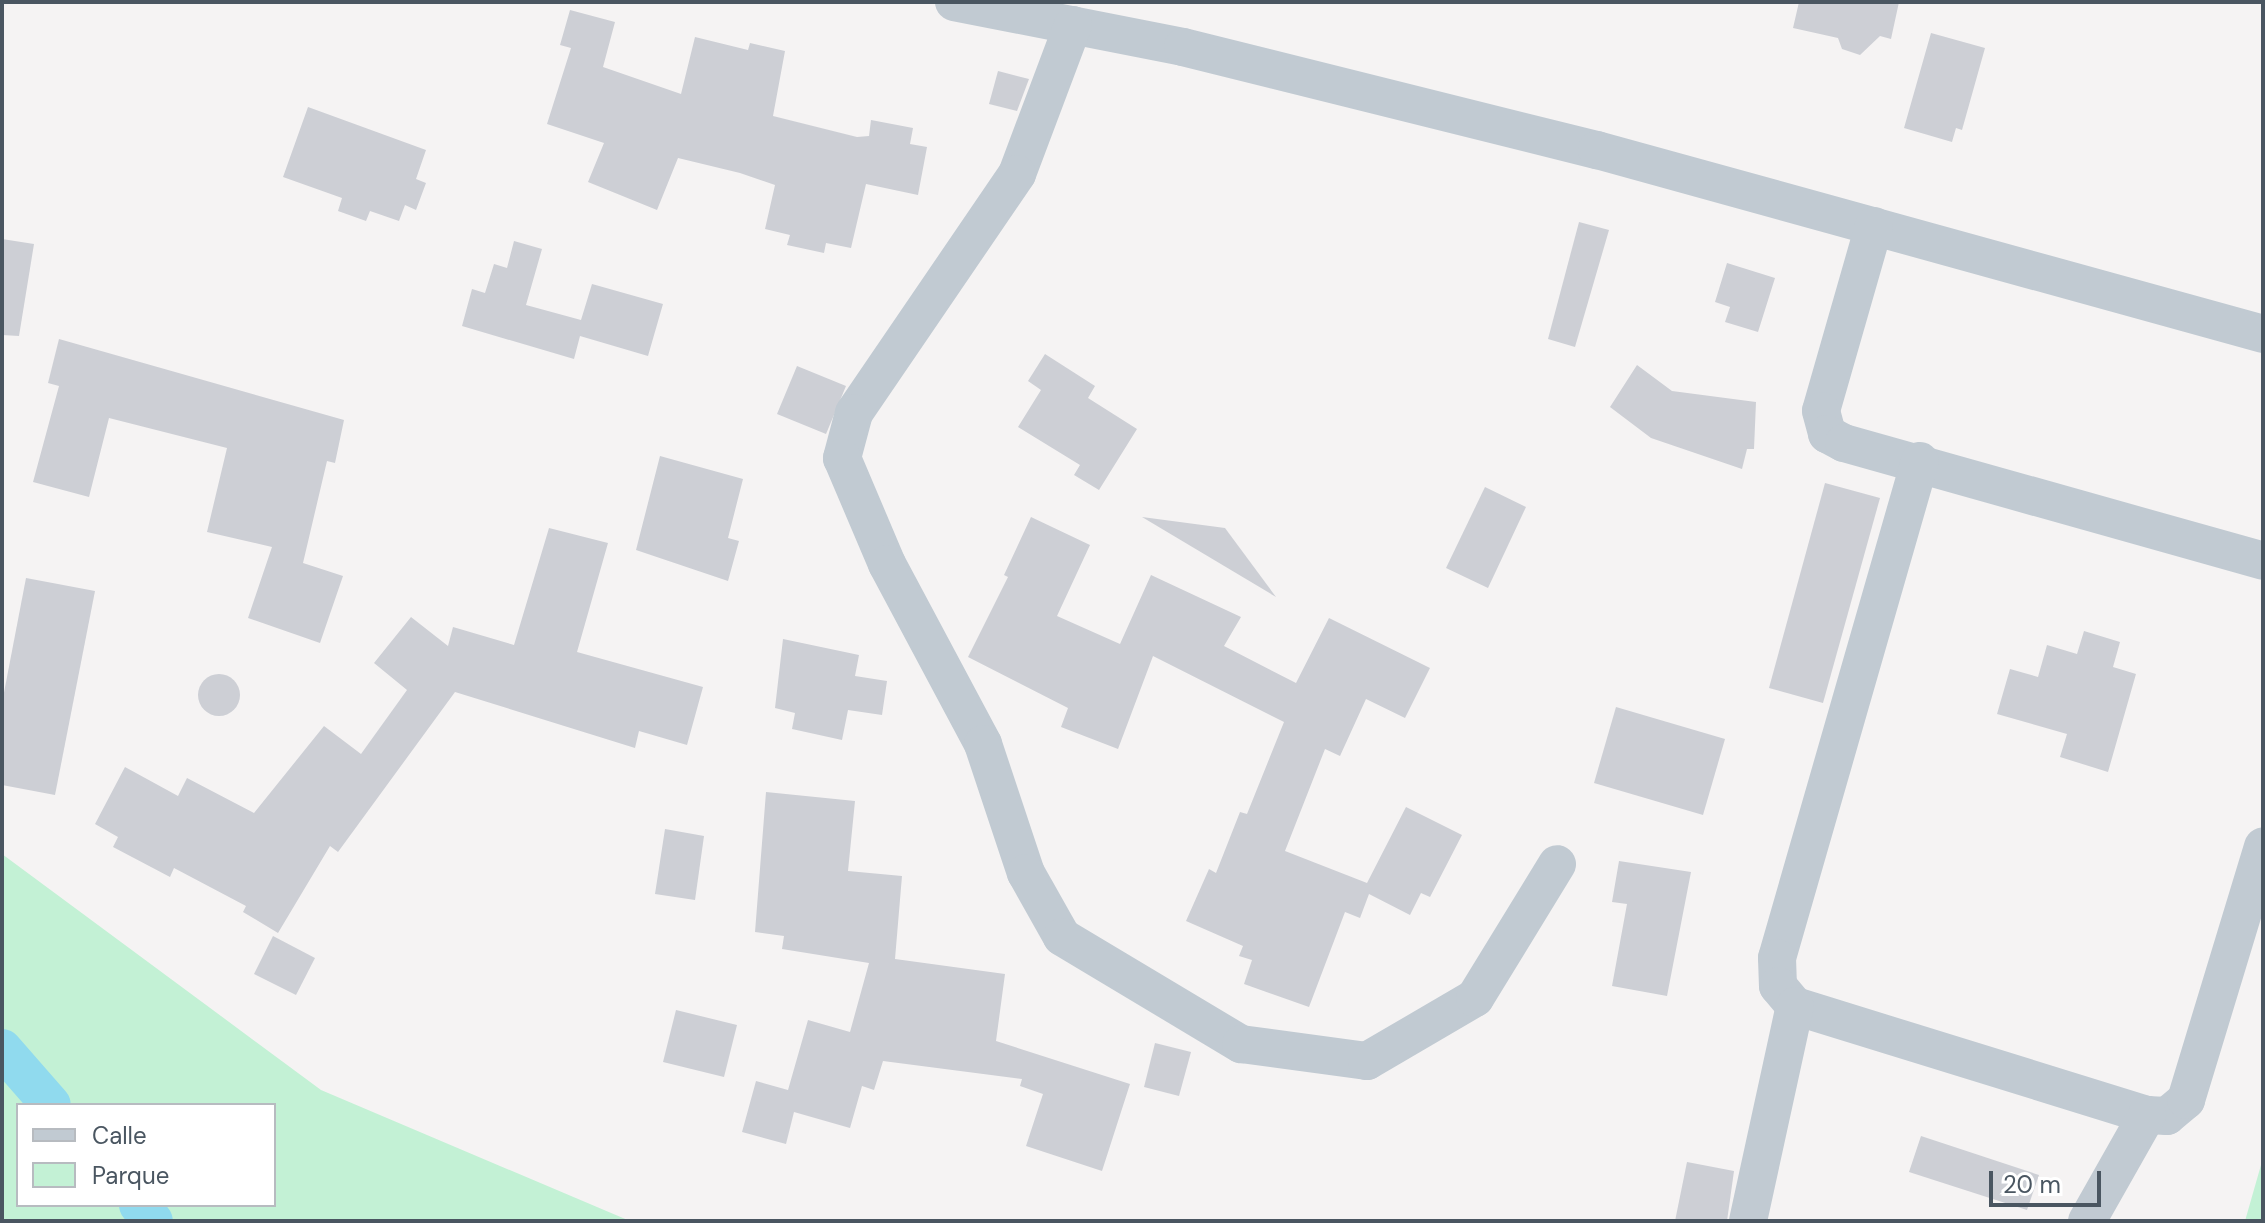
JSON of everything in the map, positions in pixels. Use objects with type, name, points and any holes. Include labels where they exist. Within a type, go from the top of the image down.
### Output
[{"type":"street","points":[[954,2],[1183,47],[1597,150],[2263,334]]},
{"type":"street","points":[[1073,25],[1017,174],[854,413],[842,458],[887,564],[983,744],[1026,873],[1062,937],[1241,1044],[1367,1061],[1475,998],[1557,864]]},
{"type":"street","points":[[1874,226],[1821,411],[1827,434],[1844,443],[1920,461],[2263,561]]},
{"type":"street","points":[[1920,461],[1777,958],[1778,986],[1795,1006],[2147,1115],[2167,1116],[2186,1100],[2263,846]]},
{"type":"street","points":[[1748,1221],[1795,1006]]},
{"type":"street","points":[[2087,1221],[2147,1115]]},
{"type":"green space","points":[[2,854],[321,1090],[630,1221],[2,1221]]},
{"type":"green space","points":[[2263,1158],[2263,1221],[2245,1221]]},
{"type":"building","points":[[1799,2],[1899,2],[1891,39],[1880,36],[1860,55],[1842,49],[1838,38],[1793,28]]},
{"type":"building","points":[[570,10],[615,22],[603,67],[681,94],[695,37],[748,50],[750,43],[785,51],[773,116],[857,137],[869,136],[871,120],[913,128],[910,144],[927,147],[918,195],[866,184],[851,248],[826,243],[824,253],[787,245],[790,235],[765,229],[775,185],[740,173],[678,158],[657,210],[588,182],[604,143],[547,124],[571,48],[560,45]]},
{"type":"building","points":[[1931,33],[1985,48],[1962,130],[1956,128],[1952,142],[1904,128]]},
{"type":"building","points":[[998,71],[1029,79],[1017,111],[989,104]]},
{"type":"building","points":[[308,107],[426,150],[416,179],[426,183],[416,210],[405,205],[399,221],[370,211],[366,221],[338,211],[342,198],[283,177]]},
{"type":"building","points":[[1579,222],[1609,230],[1575,347],[1548,339]]},
{"type":"building","points":[[2,239],[34,244],[19,336],[2,335]]},
{"type":"building","points":[[514,241],[542,249],[526,305],[581,320],[592,284],[663,304],[648,356],[580,336],[574,359],[462,326],[472,289],[485,293],[494,264],[507,268]]},
{"type":"building","points":[[1727,263],[1775,278],[1758,332],[1725,322],[1730,307],[1715,302]]},
{"type":"building","points":[[59,339],[344,420],[335,463],[327,461],[303,563],[343,576],[320,643],[248,618],[272,547],[207,532],[227,448],[109,418],[89,497],[33,482],[59,386],[48,383]]},
{"type":"building","points":[[1045,354],[1095,386],[1088,398],[1137,429],[1099,490],[1074,475],[1080,465],[1018,427],[1041,390],[1028,381]]},
{"type":"building","points":[[1637,365],[1672,391],[1756,402],[1754,449],[1747,449],[1742,469],[1651,438],[1610,407]]},
{"type":"building","points":[[797,366],[846,386],[826,434],[777,414]]},
{"type":"building","points":[[660,456],[743,479],[728,538],[739,541],[728,581],[636,550]]},
{"type":"building","points":[[1825,483],[1880,498],[1823,703],[1769,688]]},
{"type":"building","points":[[1485,487],[1526,507],[1488,588],[1446,568]]},
{"type":"building","points":[[1031,517],[1090,545],[1057,616],[1120,644],[1151,575],[1241,617],[1224,646],[1296,683],[1329,618],[1430,668],[1405,718],[1366,699],[1340,756],[1325,749],[1285,851],[1367,883],[1406,807],[1462,835],[1430,897],[1421,893],[1410,915],[1369,894],[1360,918],[1345,912],[1309,1007],[1244,984],[1252,960],[1239,956],[1243,946],[1186,921],[1209,869],[1216,873],[1240,812],[1247,814],[1284,722],[1153,656],[1118,749],[1061,727],[1068,708],[968,657],[1008,577],[1004,575]]},
{"type":"building","points":[[1142,517],[1225,528],[1276,597]]},
{"type":"building","points":[[549,528],[608,543],[577,652],[703,687],[687,745],[639,731],[635,748],[455,692],[338,852],[330,846],[278,933],[243,912],[246,906],[174,868],[170,877],[113,847],[118,837],[95,824],[125,767],[178,796],[187,778],[254,813],[324,726],[361,754],[407,690],[374,663],[411,617],[448,646],[453,627],[514,645]]},
{"type":"building","points":[[26,578],[95,591],[55,795],[2,785],[2,703]]},
{"type":"building","points":[[2084,631],[2120,642],[2113,667],[2136,674],[2108,772],[2060,757],[2067,734],[1997,714],[2010,669],[2038,677],[2047,645],[2077,654]]},
{"type":"building","points":[[783,639],[859,655],[855,676],[887,681],[882,715],[848,710],[842,740],[792,729],[795,713],[775,708]]},
{"type":"building","points":[[219,674],[234,680],[240,695],[234,710],[219,716],[204,710],[198,695],[204,680]]},
{"type":"building","points":[[1616,707],[1725,739],[1703,815],[1594,783]]},
{"type":"building","points":[[766,792],[855,801],[848,871],[902,876],[895,959],[1005,974],[996,1041],[1130,1084],[1102,1171],[1026,1146],[1043,1094],[1020,1086],[1022,1079],[883,1061],[874,1090],[862,1086],[850,1128],[794,1112],[786,1144],[742,1132],[756,1081],[788,1090],[808,1020],[850,1032],[869,963],[782,949],[784,936],[755,932]]},
{"type":"building","points":[[665,829],[704,836],[695,900],[655,894]]},
{"type":"building","points":[[1619,861],[1691,872],[1667,996],[1612,986],[1627,904],[1612,902]]},
{"type":"building","points":[[273,936],[315,958],[296,995],[254,974]]},
{"type":"building","points":[[676,1010],[737,1025],[724,1077],[663,1062]]},
{"type":"building","points":[[1155,1043],[1191,1052],[1179,1096],[1144,1087]]},
{"type":"building","points":[[1921,1136],[2039,1175],[2027,1210],[1909,1172]]},
{"type":"building","points":[[1687,1162],[1734,1171],[1727,1221],[1675,1221]]},
{"type":"waterway","points":[[2,1049],[49,1103]]},
{"type":"waterway","points":[[141,1207],[153,1221]]}]
